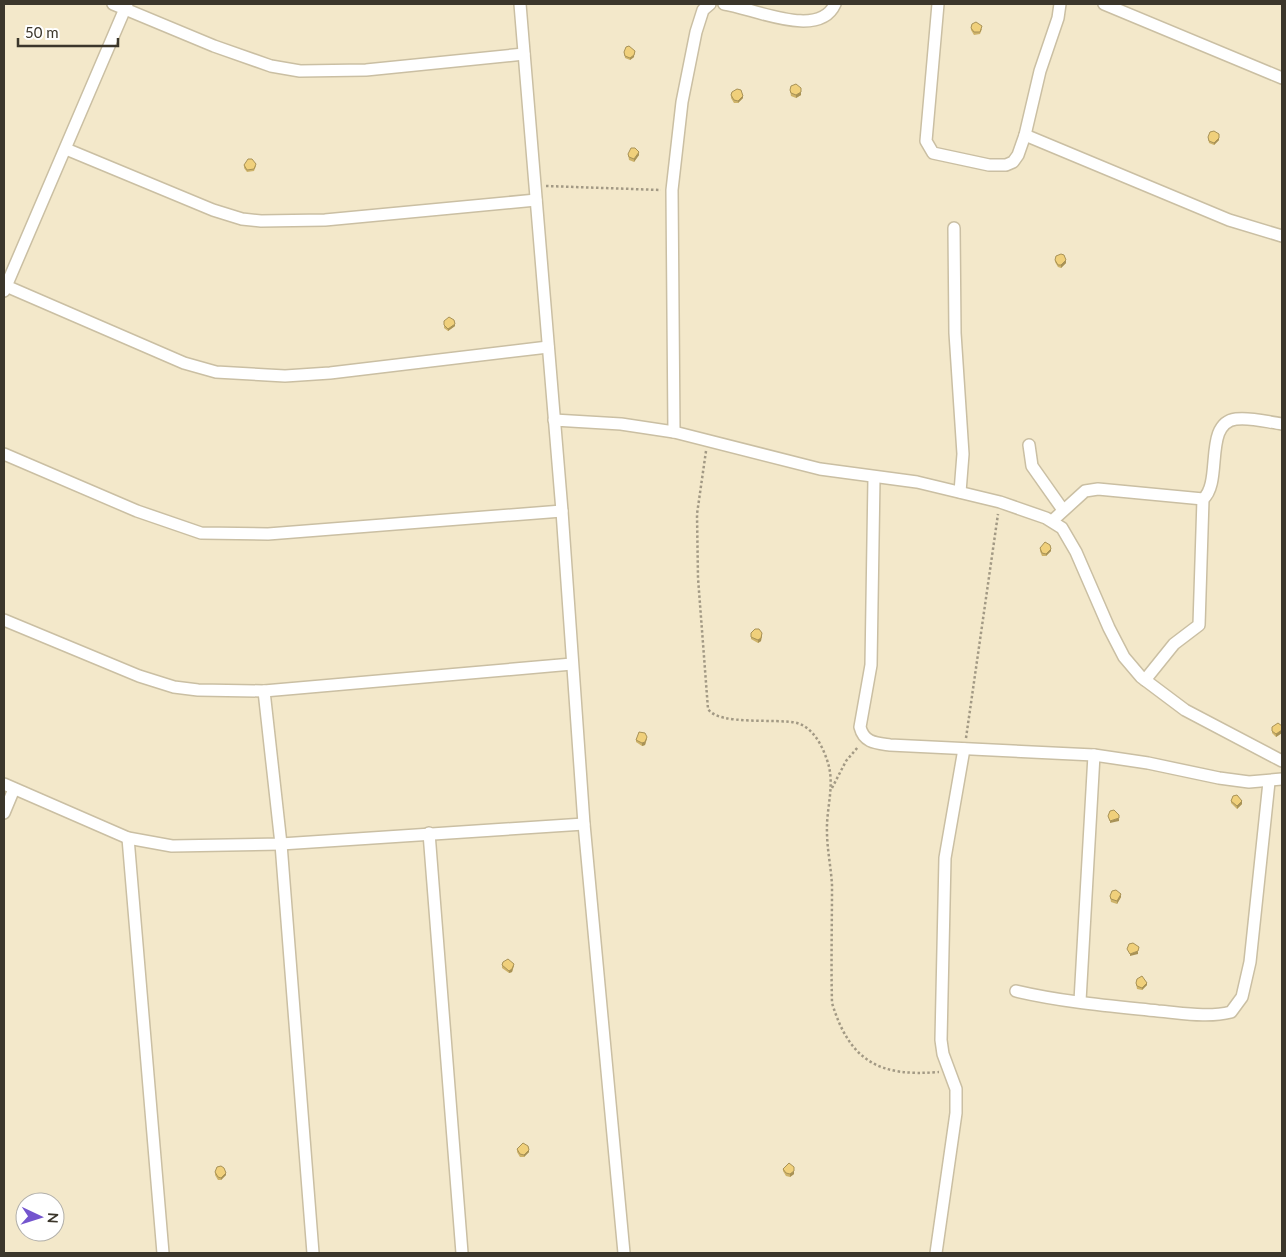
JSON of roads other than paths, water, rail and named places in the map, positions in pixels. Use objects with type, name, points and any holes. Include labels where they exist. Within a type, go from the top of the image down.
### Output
[{"type":"street","points":[[113,4],[126,6],[214,46],[271,66],[300,70],[366,70],[524,54]]},
{"type":"street","points":[[520,4],[562,511],[584,824],[624,1253]]},
{"type":"street","points":[[674,432],[672,190],[682,102],[696,32],[703,10],[710,4]]},
{"type":"street","points":[[724,4],[784,18],[812,21],[830,14],[835,4]]},
{"type":"street","points":[[938,4],[926,129],[929,148],[933,153],[949,158],[989,165],[1006,165],[1013,162],[1018,155],[1026,135],[1040,71],[1058,18],[1060,4]]},
{"type":"street","points":[[1104,4],[1282,78]]},
{"type":"street","points":[[126,6],[5,289],[184,363],[216,372],[285,376],[330,373],[548,347]]},
{"type":"street","points":[[1026,135],[1229,220],[1282,236]]},
{"type":"street","points":[[66,149],[213,210],[242,219],[261,222],[325,220],[536,200]]},
{"type":"street","points":[[954,228],[955,333],[963,454],[960,492]]},
{"type":"street","points":[[1145,680],[1174,644],[1199,625],[1203,499],[1212,487],[1214,452],[1218,435],[1224,424],[1233,419],[1247,418],[1282,424]]},
{"type":"street","points":[[554,420],[621,424],[674,432],[820,469],[874,478],[917,482],[960,492],[1000,502],[1052,522],[1062,528],[1080,559],[1109,628],[1124,657],[1145,680],[1185,710],[1282,761]]},
{"type":"street","points":[[1029,445],[1032,466],[1064,510]]},
{"type":"street","points":[[4,454],[137,511],[208,534],[268,534],[562,511]]},
{"type":"street","points":[[874,478],[871,665],[860,726],[866,738],[874,743],[890,746],[1094,755],[1148,763],[1220,778],[1270,782],[1282,779]]},
{"type":"street","points":[[1052,522],[1085,491],[1098,489],[1203,499]]},
{"type":"street","points":[[4,620],[139,676],[174,687],[223,692],[264,691],[572,664]]},
{"type":"street","points":[[264,691],[281,844],[313,1253]]},
{"type":"street","points":[[936,1253],[956,1113],[956,1089],[948,1072],[943,1054],[941,1027],[945,858],[964,749]]},
{"type":"street","points":[[1080,1001],[1094,755]]},
{"type":"street","points":[[1016,991],[1080,1001],[1192,1014],[1231,1012],[1238,1006],[1250,962],[1270,782]]},
{"type":"street","points":[[4,812],[9,786],[128,838],[172,846],[281,844],[584,824]]},
{"type":"street","points":[[429,833],[462,1253]]},
{"type":"street","points":[[128,838],[163,1253]]}]
